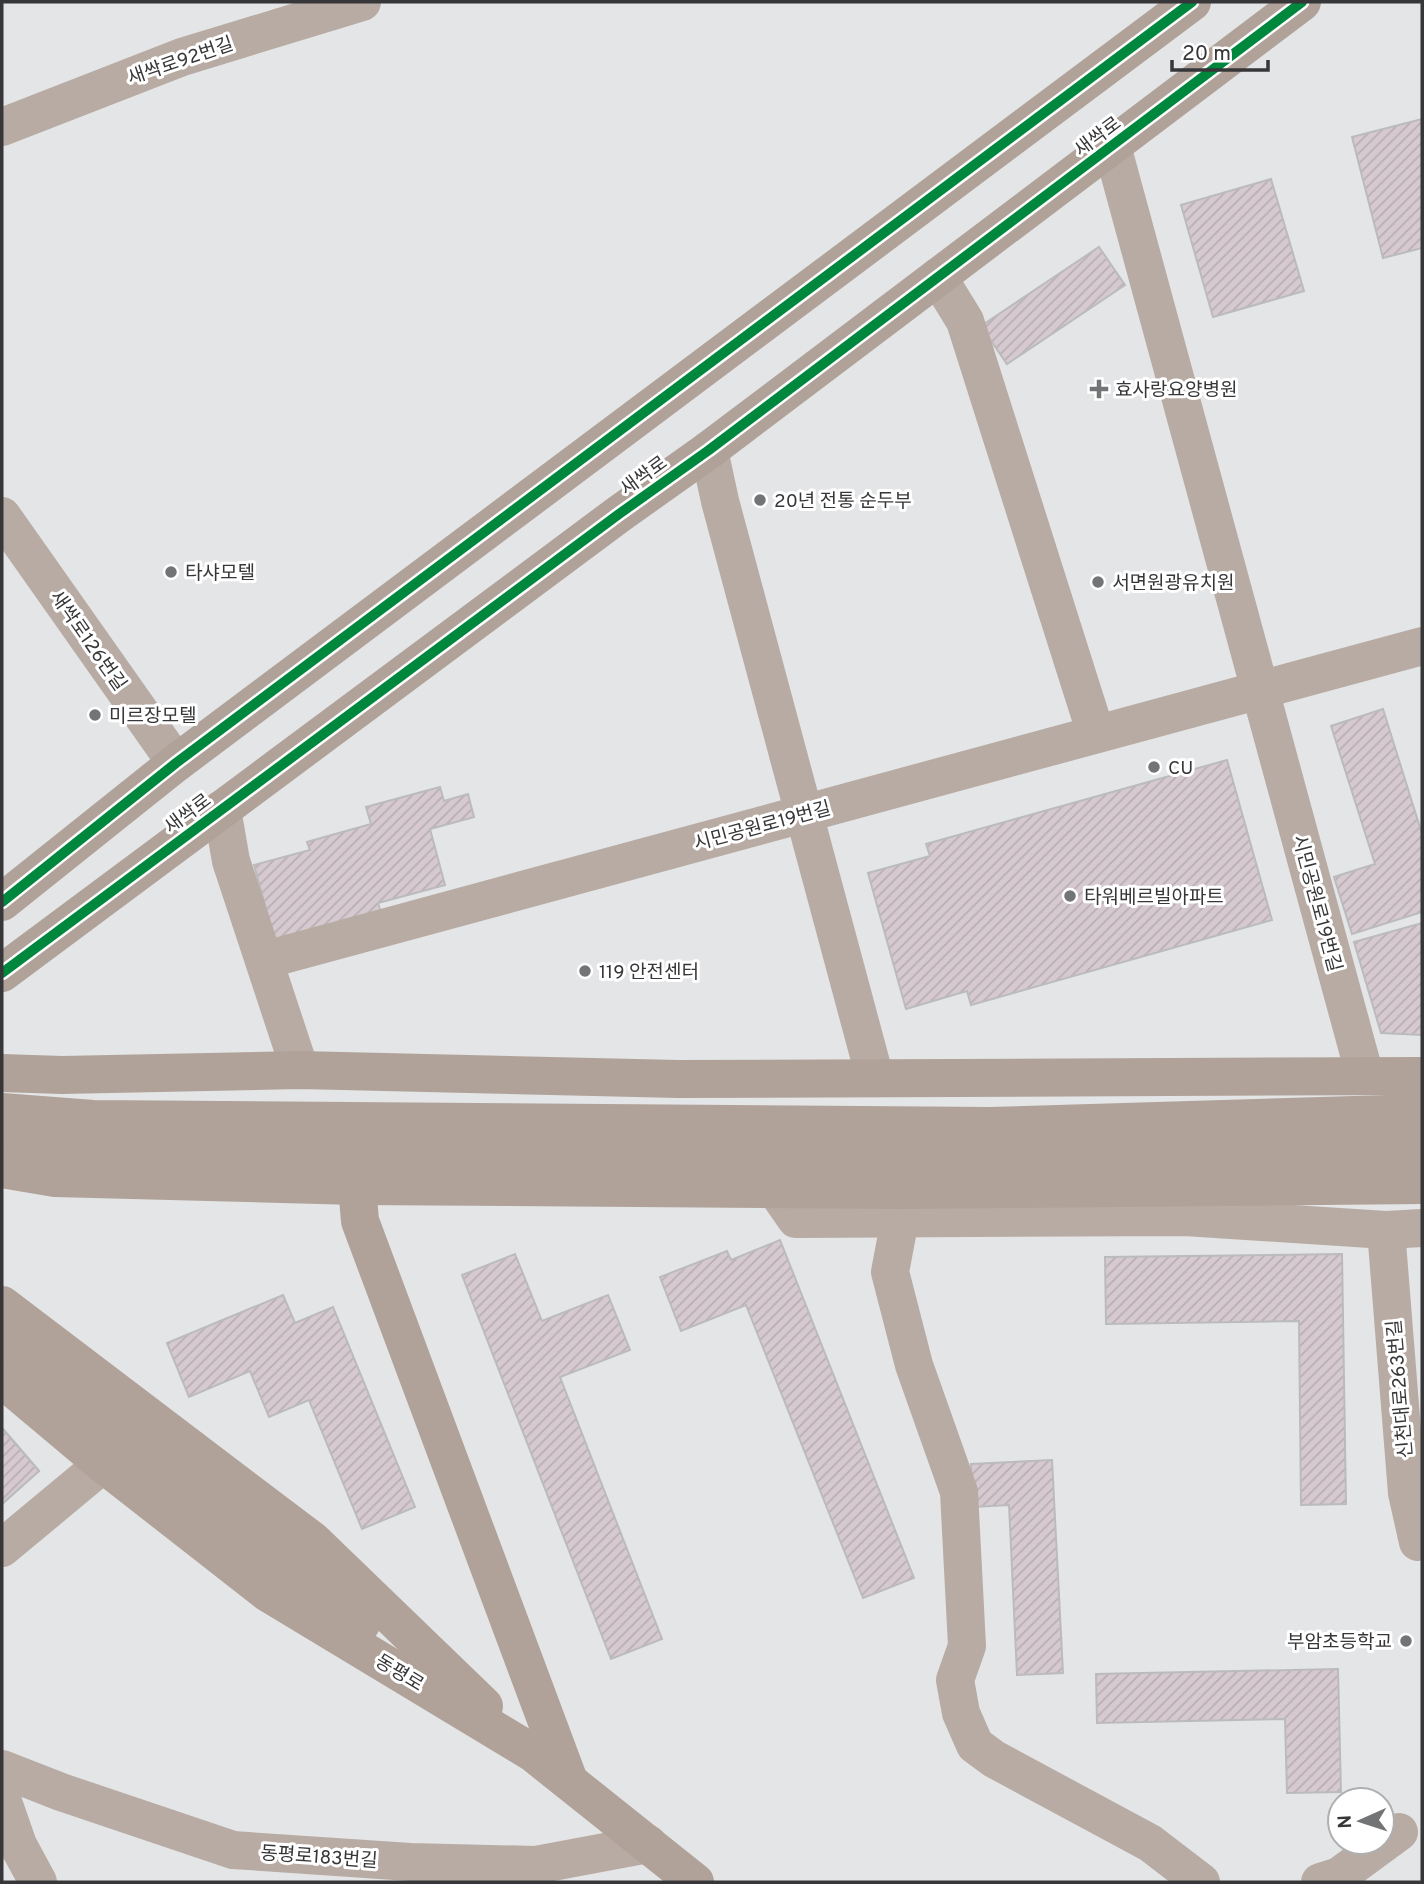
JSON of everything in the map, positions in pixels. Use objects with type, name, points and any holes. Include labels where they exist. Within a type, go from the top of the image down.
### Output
[{"type":"main road","points":[[2,902],[176,763],[1192,2]]},
{"type":"main road","name":"새싹로","points":[[2,973],[709,450],[1302,2]]},
{"type":"main road","points":[[2,1073],[62,1075],[300,1070],[678,1079],[1422,1076]]},
{"type":"main road","points":[[2,1112],[93,1119],[990,1126],[1422,1112]]},
{"type":"main road","points":[[2,1143],[46,1149],[850,1157],[1422,1150]]},
{"type":"main road","points":[[2,1169],[55,1178],[357,1186],[928,1190],[1422,1185]]},
{"type":"main road","points":[[357,1186],[360,1221],[569,1781]]},
{"type":"main road","points":[[2,1305],[313,1541],[533,1753]]},
{"type":"main road","points":[[2,1349],[533,1753]]},
{"type":"main road","name":"동평로","points":[[2,1379],[103,1464],[268,1592],[533,1753],[670,1869]]},
{"type":"street","name":"새싹로92번길","points":[[2,127],[182,57],[362,2]]},
{"type":"street","points":[[1112,146],[1259,690]]},
{"type":"street","points":[[938,277],[965,321],[1096,734]]},
{"type":"street","points":[[709,450],[720,501],[875,1077]]},
{"type":"street","name":"새싹로126번길","points":[[2,516],[176,763]]},
{"type":"street","name":"시민공원로19번길","points":[[265,960],[1422,646]]},
{"type":"street","name":"시민공원로19번길","points":[[1259,690],[1365,1076]]},
{"type":"street","points":[[222,809],[231,861],[300,1070]]},
{"type":"street","points":[[775,1189],[796,1219],[1185,1217],[1404,1229]]},
{"type":"street","points":[[900,1219],[890,1272],[914,1365],[959,1492],[967,1647],[954,1680],[961,1713],[975,1745],[994,1759],[1150,1843],[1201,1882]]},
{"type":"street","name":"신천대로263번길","points":[[1404,1229],[1407,1493],[1418,1542],[1422,1541]]},
{"type":"street","points":[[2,1548],[103,1464]]},
{"type":"street","name":"동평로183번길","points":[[2,1769],[61,1792],[233,1850],[410,1862],[670,1869]]},
{"type":"street","points":[[2,1799],[18,1845],[38,1882]]},
{"type":"street","points":[[1320,1882],[1339,1876],[1399,1832]]},
{"type":"building","points":[[1422,119],[1422,248],[1383,258],[1352,137]]},
{"type":"building","points":[[1271,179],[1304,291],[1213,317],[1181,205]]},
{"type":"building","points":[[1099,247],[1125,285],[1007,364],[981,326]]},
{"type":"building","points":[[1383,709],[1422,834],[1422,912],[1352,934],[1334,877],[1375,864],[1331,726]]},
{"type":"building","name":"타워베르빌아파트","points":[[1227,760],[1272,920],[971,1005],[967,991],[906,1009],[868,873],[930,856],[926,844]]},
{"type":"building","points":[[440,787],[444,801],[468,794],[474,817],[430,829],[445,885],[378,903],[382,916],[276,945],[254,865],[310,850],[307,842],[371,824],[366,807]]},
{"type":"building","points":[[1422,923],[1422,1035],[1381,1033],[1354,942]]},
{"type":"building","points":[[780,1240],[914,1578],[863,1598],[746,1305],[681,1331],[660,1277],[727,1251],[731,1260]]},
{"type":"building","points":[[515,1254],[542,1321],[608,1295],[630,1350],[560,1377],[662,1639],[611,1659],[462,1275]]},
{"type":"building","points":[[1342,1254],[1346,1504],[1301,1505],[1299,1321],[1106,1324],[1105,1257]]},
{"type":"building","points":[[283,1295],[295,1323],[333,1307],[415,1507],[362,1529],[309,1400],[269,1417],[250,1371],[189,1397],[167,1343]]},
{"type":"building","points":[[2,1428],[39,1471],[2,1504]]},
{"type":"building","points":[[2,1428],[39,1471],[2,1504]]},
{"type":"building","points":[[1052,1460],[1063,1673],[1017,1675],[1009,1505],[973,1507],[971,1464]]},
{"type":"building","points":[[1338,1669],[1341,1786],[1326,1786],[1326,1792],[1287,1793],[1285,1719],[1097,1723],[1096,1674]]},
{"type":"cycle path","points":[[2,902],[176,763],[1192,2]]},
{"type":"cycle path","points":[[2,973],[709,450],[1302,2]]},
{"type":"place","name":"효사랑요양병원","points":[[1099,389]]},
{"type":"place","name":"20년 전통 순두부","points":[[760,500]]},
{"type":"place","name":"타샤모텔","points":[[171,572]]},
{"type":"place","name":"서면원광유치원","points":[[1098,582]]},
{"type":"place","name":"미르장모텔","points":[[95,715]]},
{"type":"place","name":"CU","points":[[1154,767]]},
{"type":"place","name":"타워베르빌아파트","points":[[1070,896]]},
{"type":"place","name":"119 안전센터","points":[[585,971]]},
{"type":"place","name":"부암초등학교","points":[[1406,1641]]}]
